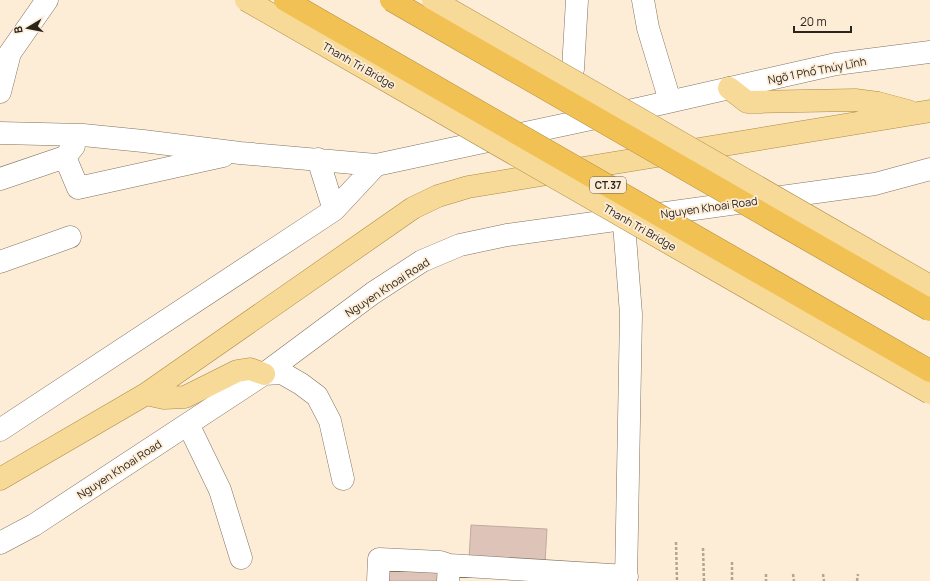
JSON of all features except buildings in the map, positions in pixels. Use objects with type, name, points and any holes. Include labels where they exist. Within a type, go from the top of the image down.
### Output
[{"type":"highway","name":"Thanh Tri Bridge","points":[[285,0],[930,371]]},
{"type":"highway","points":[[391,0],[930,310]]},
{"type":"main road","name":"Thanh Tri Bridge","points":[[246,0],[930,393]]},
{"type":"main road","points":[[433,0],[930,286]]},
{"type":"main road","points":[[728,88],[747,102],[855,100],[922,112]]},
{"type":"main road","points":[[0,479],[146,394],[413,208],[438,196],[468,187],[922,112]]},
{"type":"main road","points":[[146,394],[164,398],[185,397],[236,371],[250,369],[264,374]]},
{"type":"street","points":[[0,92],[10,52],[47,0]]},
{"type":"street","points":[[445,0],[574,69],[642,108]]},
{"type":"street","points":[[574,69],[577,0]]},
{"type":"street","points":[[643,0],[648,28],[670,101]]},
{"type":"street","name":"Ngõ 1 Phố Thúy Lĩnh","points":[[240,153],[376,165],[642,108],[836,64],[930,52]]},
{"type":"street","points":[[0,134],[83,136],[143,141],[240,153]]},
{"type":"street","points":[[0,179],[65,157],[83,136]]},
{"type":"street","points":[[65,157],[78,188],[240,153]]},
{"type":"street","points":[[318,159],[334,210]]},
{"type":"street","points":[[0,430],[334,210],[376,165]]},
{"type":"street","name":"Nguyen Khoai Road","points":[[0,544],[34,525],[264,374],[373,293],[422,261],[460,245],[506,235],[875,184],[930,169]]},
{"type":"street","points":[[378,581],[379,558],[440,562],[448,573],[626,579],[631,314],[624,224],[620,219]]},
{"type":"street","points":[[0,262],[70,238]]},
{"type":"street","points":[[264,374],[282,373],[301,384],[317,396],[330,421],[343,479]]},
{"type":"street","points":[[188,424],[220,490],[241,558]]},
{"type":"path","points":[[676,542],[677,581]]},
{"type":"path","points":[[703,548],[704,581]]},
{"type":"path","points":[[732,562],[732,581]]},
{"type":"path","points":[[766,574],[766,581]]},
{"type":"path","points":[[793,574],[794,581]]},
{"type":"path","points":[[823,574],[824,581]]},
{"type":"path","points":[[857,581],[858,574]]}]
